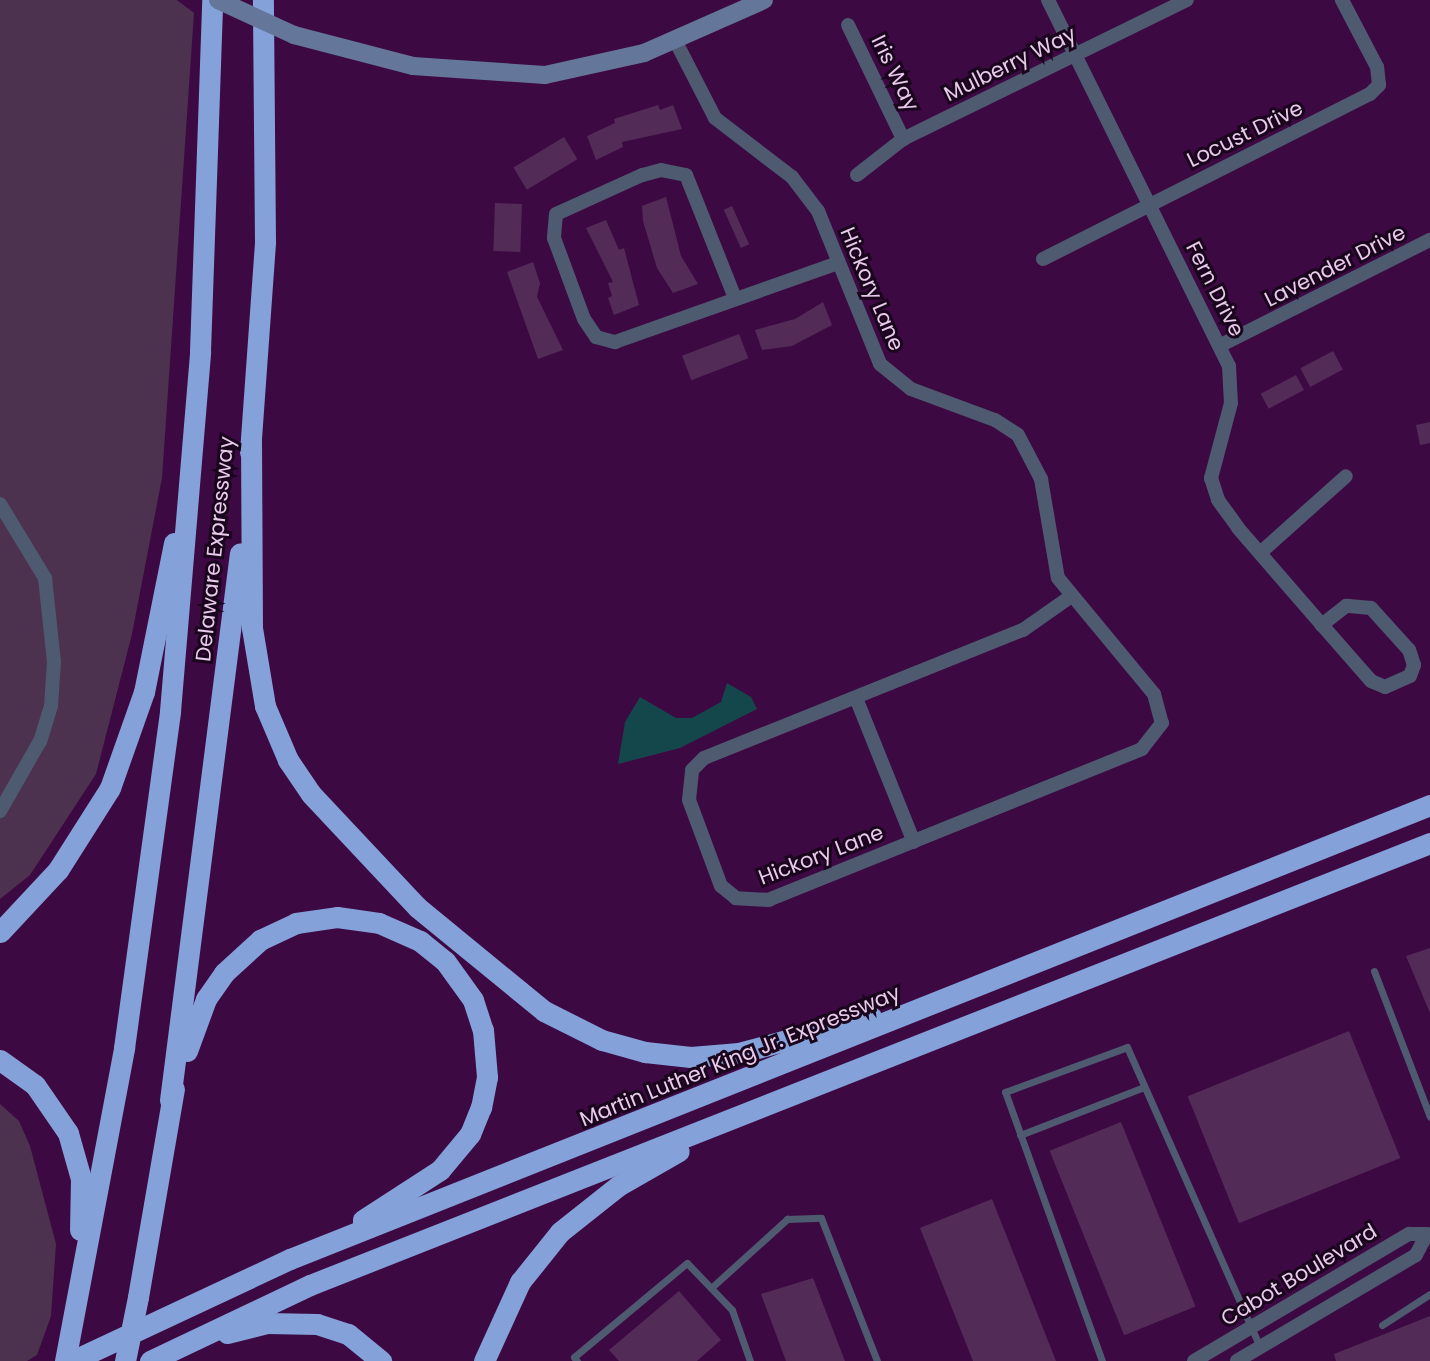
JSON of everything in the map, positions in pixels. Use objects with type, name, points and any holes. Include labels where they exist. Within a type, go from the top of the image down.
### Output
[{"type":"highway","points":[[65,1361],[112,1122],[151,863],[181,606],[209,165],[212,0]]},
{"type":"highway","name":"Delaware Expressway","points":[[170,1100],[215,775],[251,439],[265,229],[263,0]]},
{"type":"highway","points":[[0,932],[72,851],[120,766],[150,667],[194,434]]},
{"type":"highway","points":[[251,439],[254,649],[259,687],[279,744],[311,794],[357,847],[485,967],[544,1011],[583,1032],[623,1047],[680,1056],[763,1048],[963,991]]},
{"type":"highway","name":"Martin Luther King Jr. Expressway","points":[[72,1361],[290,1259],[1430,805]]},
{"type":"highway","points":[[150,1361],[310,1284],[772,1105],[1430,843]]},
{"type":"highway","points":[[125,1361],[170,1100],[214,986],[247,949],[283,927],[324,917],[379,923],[420,941],[456,973],[473,1000],[486,1046],[485,1091],[470,1134],[427,1182],[290,1259]]},
{"type":"highway","points":[[0,1060],[24,1076],[53,1106],[78,1163],[82,1212],[72,1330]]},
{"type":"highway","points":[[484,1361],[520,1282],[576,1217],[642,1171],[772,1105]]},
{"type":"highway","points":[[178,1347],[249,1327],[301,1322],[348,1335],[381,1361]]},
{"type":"street","points":[[218,0],[294,35],[413,66],[516,75],[602,66],[676,42],[764,0]]},
{"type":"street","name":"Fern Drive","points":[[1048,0],[1221,345],[1231,403],[1211,478],[1218,500],[1260,553],[1322,625],[1371,681],[1385,687],[1410,677],[1414,665],[1409,650],[1371,608],[1346,606],[1322,625]]},
{"type":"street","name":"Mulberry Way","points":[[857,175],[903,139],[1187,0]]},
{"type":"street","name":"Locust Drive","points":[[1043,259],[1370,94],[1379,85],[1377,68],[1342,0]]},
{"type":"street","name":"Iris Way","points":[[848,24],[903,139]]},
{"type":"street","name":"Hickory Lane","points":[[676,42],[715,118],[792,177],[817,211],[871,347],[894,378],[995,419],[1018,435],[1041,479],[1058,578],[1070,597],[1158,701],[1162,723],[1154,739],[1142,749],[769,900],[736,898],[721,886],[689,800],[692,770],[705,758],[1023,630],[1070,597]]},
{"type":"street","points":[[735,298],[686,175],[652,173],[556,214],[554,238],[596,337],[615,342],[838,263]]},
{"type":"street","name":"Lavender Drive","points":[[1221,345],[1430,240]]},
{"type":"street","points":[[1260,553],[1346,477]]},
{"type":"street","points":[[0,504],[44,578],[54,662],[51,706],[40,741],[0,811]]},
{"type":"street","points":[[856,698],[914,842]]},
{"type":"street","name":"Cabot Boulevard","points":[[1194,1361],[1409,1234],[1429,1233]]},
{"type":"street","name":"Cabot Boulevard","points":[[1237,1361],[1416,1255],[1429,1233]]},
{"type":"lane","points":[[1374,971],[1430,1117]]},
{"type":"lane","points":[[1102,1361],[1005,1092],[1127,1047],[1249,1328],[1260,1347]]},
{"type":"lane","points":[[1020,1135],[1144,1087]]},
{"type":"lane","points":[[711,1288],[787,1219],[821,1218],[877,1361]]},
{"type":"lane","points":[[577,1361],[574,1357],[687,1263],[732,1310],[750,1361]]},
{"type":"lane","points":[[1382,1325],[1430,1294]]},
{"type":"lane","points":[[1275,1313],[1286,1332]]},
{"type":"shaded area","points":[[0,0],[177,0],[194,13],[162,478],[132,634],[96,774],[30,875],[0,899]]},
{"type":"shaded area","points":[[727,683],[751,697],[757,709],[680,748],[618,764],[625,722],[640,697],[676,718],[692,718],[721,702]]},
{"type":"shaded area","points":[[0,1104],[19,1121],[30,1146],[56,1244],[51,1316],[37,1355],[27,1361],[0,1361]]},
{"type":"building","points":[[658,105],[660,110],[673,105],[682,129],[622,142],[623,147],[596,160],[587,136],[615,123],[614,119]]},
{"type":"building","points":[[564,137],[577,159],[527,190],[513,167]]},
{"type":"building","points":[[666,197],[681,256],[698,284],[673,293],[657,268],[643,221],[642,206]]},
{"type":"building","points":[[495,203],[522,204],[520,252],[493,251]]},
{"type":"building","points":[[732,206],[749,244],[741,248],[724,210]]},
{"type":"building","points":[[606,220],[619,250],[624,248],[639,305],[614,315],[608,298],[612,296],[608,283],[613,282],[586,228]]},
{"type":"building","points":[[533,262],[540,283],[537,297],[563,350],[538,359],[507,272]]},
{"type":"building","points":[[823,302],[832,325],[792,346],[762,350],[755,330],[795,319]]},
{"type":"building","points":[[739,334],[748,358],[691,380],[682,356]]},
{"type":"building","points":[[1333,351],[1343,370],[1310,387],[1300,368]]},
{"type":"building","points":[[1296,375],[1304,390],[1269,409],[1261,394]]},
{"type":"building","points":[[1430,422],[1430,443],[1420,445],[1416,425]]},
{"type":"building","points":[[1430,948],[1430,1013],[1406,956]]},
{"type":"building","points":[[1349,1031],[1400,1158],[1239,1223],[1188,1096]]},
{"type":"building","points":[[1121,1122],[1196,1307],[1124,1335],[1050,1151]]},
{"type":"building","points":[[992,1199],[1056,1361],[973,1361],[920,1228]]},
{"type":"building","points":[[813,1278],[845,1361],[786,1361],[761,1294]]},
{"type":"building","points":[[679,1291],[721,1340],[697,1361],[619,1361],[609,1350]]},
{"type":"building","points":[[1430,1316],[1430,1361],[1336,1361],[1334,1354]]}]
